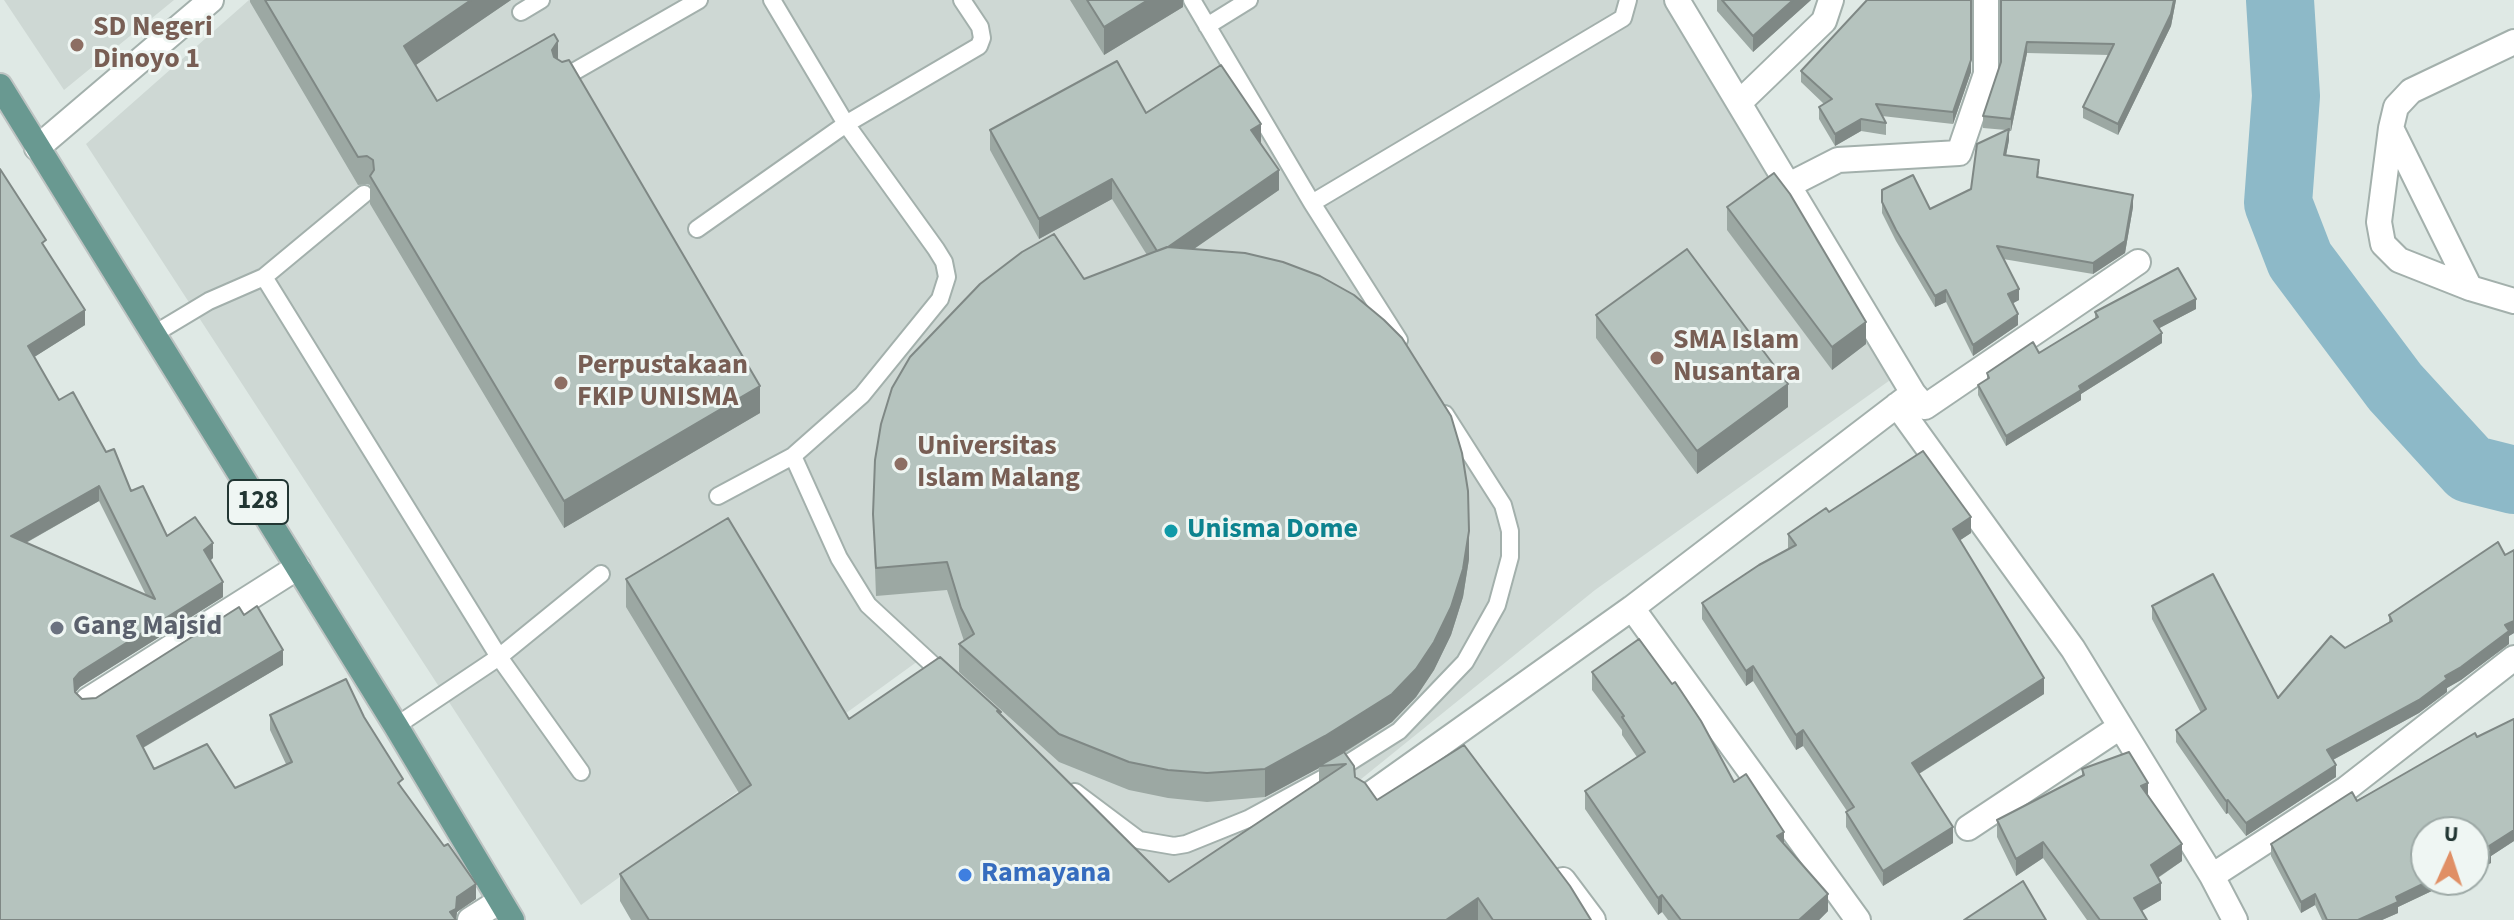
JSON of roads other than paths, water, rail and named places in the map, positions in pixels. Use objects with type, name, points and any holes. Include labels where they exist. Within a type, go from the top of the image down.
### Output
[{"type":"main road","name":"128","points":[[0,86],[396,726],[506,910]]},
{"type":"street","points":[[37,148],[211,0]]},
{"type":"street","points":[[1677,0],[1740,102],[1905,399],[2073,649],[2212,876],[2235,920]]},
{"type":"street","points":[[1740,102],[1824,21],[1831,0]]},
{"type":"street","points":[[1787,186],[1838,160],[1959,153],[1986,74],[1986,0]]},
{"type":"street","points":[[2514,42],[2411,91],[2396,107],[2379,222],[2383,244],[2399,260],[2470,288],[2514,301]]},
{"type":"street","points":[[2391,128],[2470,288]]},
{"type":"street","points":[[1905,399],[1925,407],[2138,262]]},
{"type":"street","points":[[1368,796],[1632,608],[1905,399]]},
{"type":"street","points":[[88,700],[298,567]]},
{"type":"street","points":[[1632,608],[1858,920]]},
{"type":"street","points":[[2212,876],[2346,789],[2514,658]]},
{"type":"street","points":[[1968,828],[2120,727]]},
{"type":"street","points":[[1454,734],[1472,759]]},
{"type":"street","points":[[1547,858],[1593,920]]},
{"type":"street","points":[[470,920],[506,910]]},
{"type":"lane","points":[[521,12],[541,0]]},
{"type":"lane","points":[[563,78],[699,0]]},
{"type":"lane","points":[[718,496],[793,456],[862,395],[940,299],[947,277],[944,262],[936,249],[846,124],[772,0]]},
{"type":"lane","points":[[697,229],[846,124],[979,46],[982,38],[980,27],[962,0]]},
{"type":"lane","points":[[1192,0],[1312,203],[1412,361]]},
{"type":"lane","points":[[1207,26],[1249,0]]},
{"type":"lane","points":[[1312,203],[1623,18],[1628,0]]},
{"type":"lane","points":[[154,334],[209,301],[264,277],[364,194]]},
{"type":"lane","points":[[264,277],[499,657],[581,772]]},
{"type":"lane","points":[[1059,778],[1139,840],[1174,846],[1248,819],[1331,774],[1399,731],[1465,662],[1497,605],[1510,557],[1510,531],[1503,505],[1437,400]]},
{"type":"lane","points":[[793,456],[839,558],[868,605],[959,689]]},
{"type":"lane","points":[[396,726],[499,657],[601,574]]},
{"type":"waterway","points":[[2280,0],[2286,96],[2278,203],[2300,260],[2395,387],[2470,469],[2514,480]]},
{"type":"place","name":"SD Negeri Dinoyo 1","points":[[77,45]]},
{"type":"place","name":"SMA Islam Nusantara","points":[[1657,358]]},
{"type":"place","name":"Perpustakaan FKIP UNISMA","points":[[561,383]]},
{"type":"place","name":"Universitas Islam Malang","points":[[901,464]]},
{"type":"place","name":"Unisma Dome","points":[[1171,531]]},
{"type":"place","name":"Gang Majsid","points":[[57,628]]},
{"type":"place","name":"Ramayana","points":[[965,875]]}]
